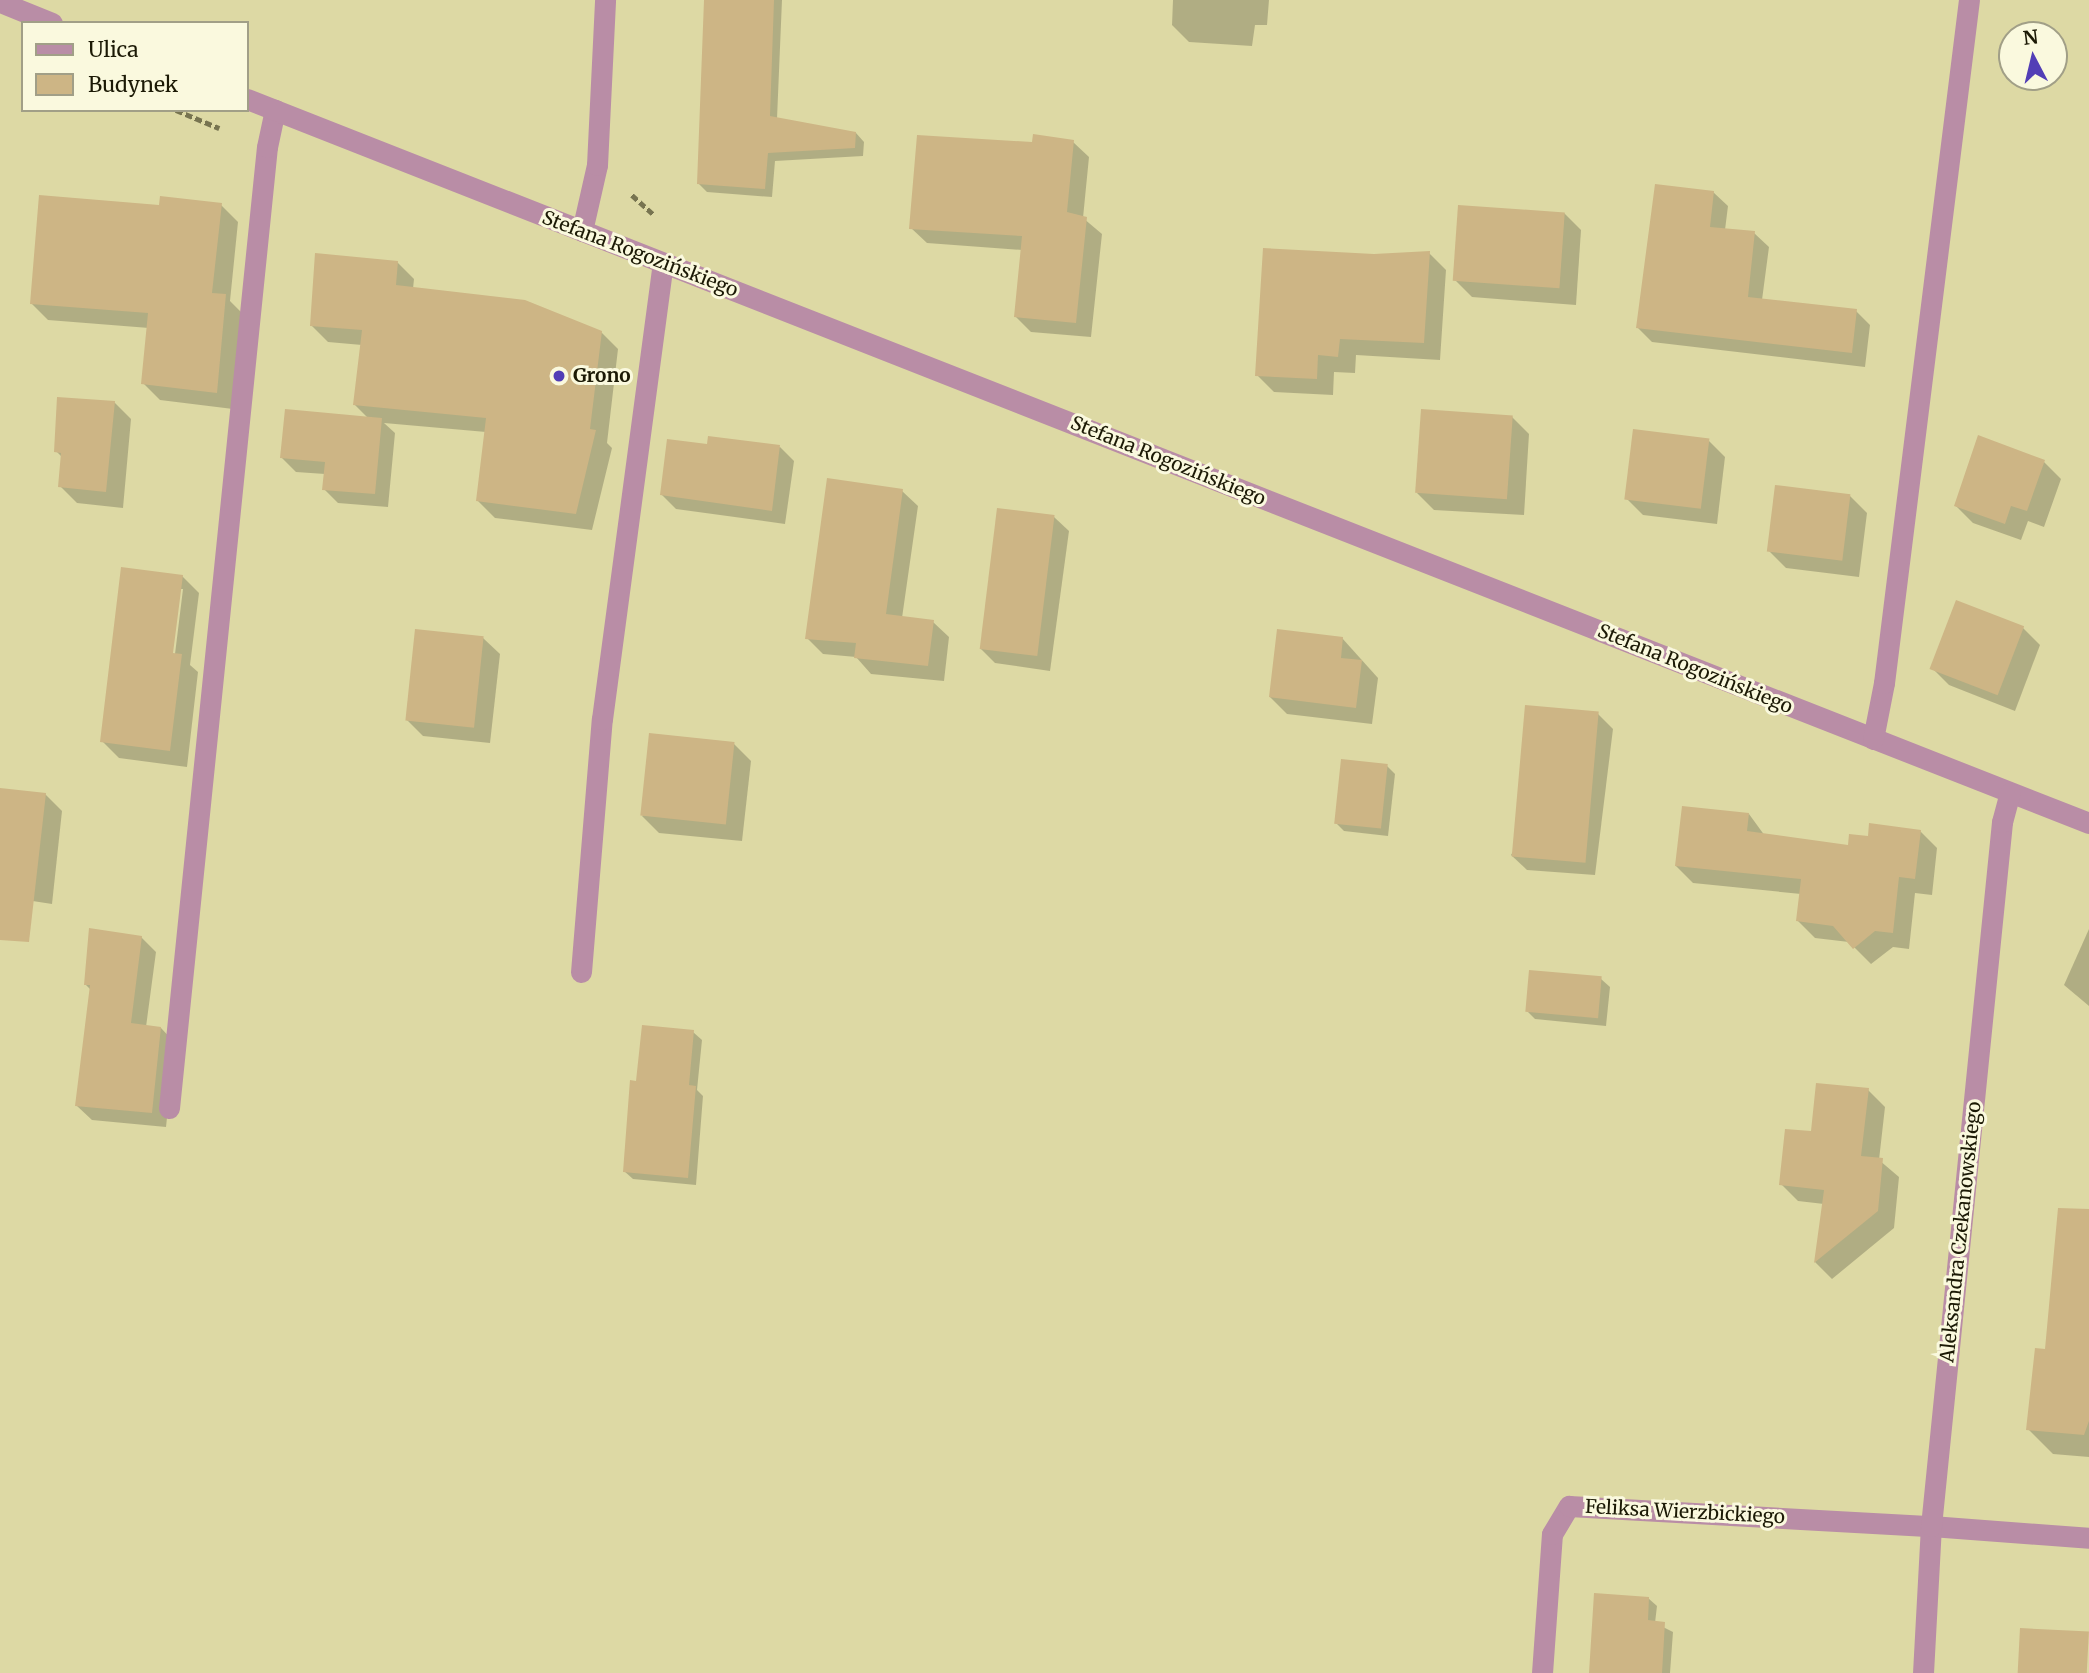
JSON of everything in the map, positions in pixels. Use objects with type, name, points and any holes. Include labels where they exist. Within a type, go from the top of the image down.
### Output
[{"type":"street","points":[[582,231],[597,165],[605,0]]},
{"type":"street","points":[[1873,739],[1884,683],[1969,0]]},
{"type":"street","points":[[0,2],[47,21]]},
{"type":"street","name":"Stefana Rogozińskiego","points":[[248,99],[2089,824]]},
{"type":"street","points":[[169,1108],[267,147],[275,110]]},
{"type":"street","points":[[581,972],[602,719],[663,262]]},
{"type":"street","name":"Aleksandra Czekanowskiego","points":[[1923,1673],[1931,1526],[2002,822],[2010,793]]},
{"type":"street","name":"Feliksa Wierzbickiego","points":[[1542,1673],[1552,1534],[1569,1506],[1931,1526]]},
{"type":"street","points":[[1931,1526],[2089,1538]]},
{"type":"path","points":[[633,181],[632,195],[660,220]]},
{"type":"building","points":[[704,0],[774,0],[770,116],[856,132],[855,148],[768,153],[765,189],[697,184]]},
{"type":"building","points":[[1033,134],[1074,140],[1067,212],[1087,217],[1076,323],[1014,317],[1022,236],[909,229],[917,135],[1032,142]]},
{"type":"building","points":[[1655,184],[1714,191],[1710,227],[1755,231],[1748,297],[1857,309],[1852,353],[1636,328]]},
{"type":"building","points":[[39,195],[159,205],[160,196],[222,203],[212,293],[226,294],[217,393],[141,384],[148,313],[30,304]]},
{"type":"building","points":[[1458,205],[1565,212],[1559,288],[1453,281]]},
{"type":"building","points":[[1263,248],[1374,254],[1430,251],[1424,343],[1340,339],[1338,357],[1318,355],[1317,379],[1255,376]]},
{"type":"building","points":[[315,253],[398,261],[396,285],[525,300],[602,331],[590,429],[596,430],[576,514],[476,501],[486,418],[353,405],[362,330],[310,326]]},
{"type":"building","points":[[57,397],[115,401],[106,492],[58,487],[61,453],[54,452]]},
{"type":"building","points":[[285,409],[382,418],[375,494],[322,490],[325,462],[280,458]]},
{"type":"building","points":[[1421,409],[1513,415],[1507,499],[1415,493]]},
{"type":"building","points":[[1633,429],[1709,438],[1701,509],[1624,499]]},
{"type":"building","points":[[1978,435],[2045,460],[2027,511],[2011,506],[2005,524],[1954,506]]},
{"type":"building","points":[[708,436],[780,445],[772,511],[660,495],[667,439],[707,444]]},
{"type":"building","points":[[827,478],[903,489],[886,614],[934,620],[928,666],[854,658],[856,643],[805,639]]},
{"type":"building","points":[[1775,485],[1850,494],[1842,561],[1767,552]]},
{"type":"building","points":[[997,508],[1055,515],[1037,656],[980,649]]},
{"type":"building","points":[[121,567],[183,575],[173,653],[182,654],[170,751],[100,742]]},
{"type":"building","points":[[1956,600],[2024,626],[1998,695],[1929,669]]},
{"type":"building","points":[[415,629],[484,636],[474,728],[405,720]]},
{"type":"building","points":[[1277,629],[1343,637],[1341,658],[1362,660],[1356,708],[1269,697]]},
{"type":"building","points":[[1525,705],[1599,711],[1585,863],[1512,856]]},
{"type":"building","points":[[649,733],[735,742],[726,825],[640,816]]},
{"type":"building","points":[[1341,759],[1388,764],[1381,829],[1334,824]]},
{"type":"building","points":[[0,788],[46,793],[29,942],[0,940]]},
{"type":"building","points":[[1682,806],[1749,813],[1747,831],[1848,845],[1849,834],[1868,836],[1869,823],[1921,830],[1915,879],[1899,877],[1893,933],[1875,931],[1853,949],[1833,926],[1796,921],[1801,879],[1675,866]]},
{"type":"building","points":[[89,928],[142,936],[131,1023],[161,1027],[152,1113],[75,1106],[90,985],[84,985]]},
{"type":"building","points":[[1529,970],[1602,976],[1598,1018],[1525,1012]]},
{"type":"building","points":[[642,1025],[694,1030],[689,1085],[696,1086],[688,1178],[623,1172],[630,1080],[636,1081]]},
{"type":"building","points":[[1816,1083],[1869,1088],[1861,1156],[1883,1158],[1878,1211],[1814,1263],[1824,1190],[1779,1185],[1785,1129],[1811,1131]]},
{"type":"building","points":[[2058,1208],[2089,1209],[2089,1421],[2084,1435],[2026,1430],[2035,1348],[2045,1349]]},
{"type":"building","points":[[1594,1593],[1649,1597],[1648,1620],[1665,1622],[1662,1673],[1589,1673]]},
{"type":"building","points":[[2020,1628],[2089,1632],[2087,1673],[2018,1673]]},
{"type":"place","name":"Grono","points":[[559,376]]}]
